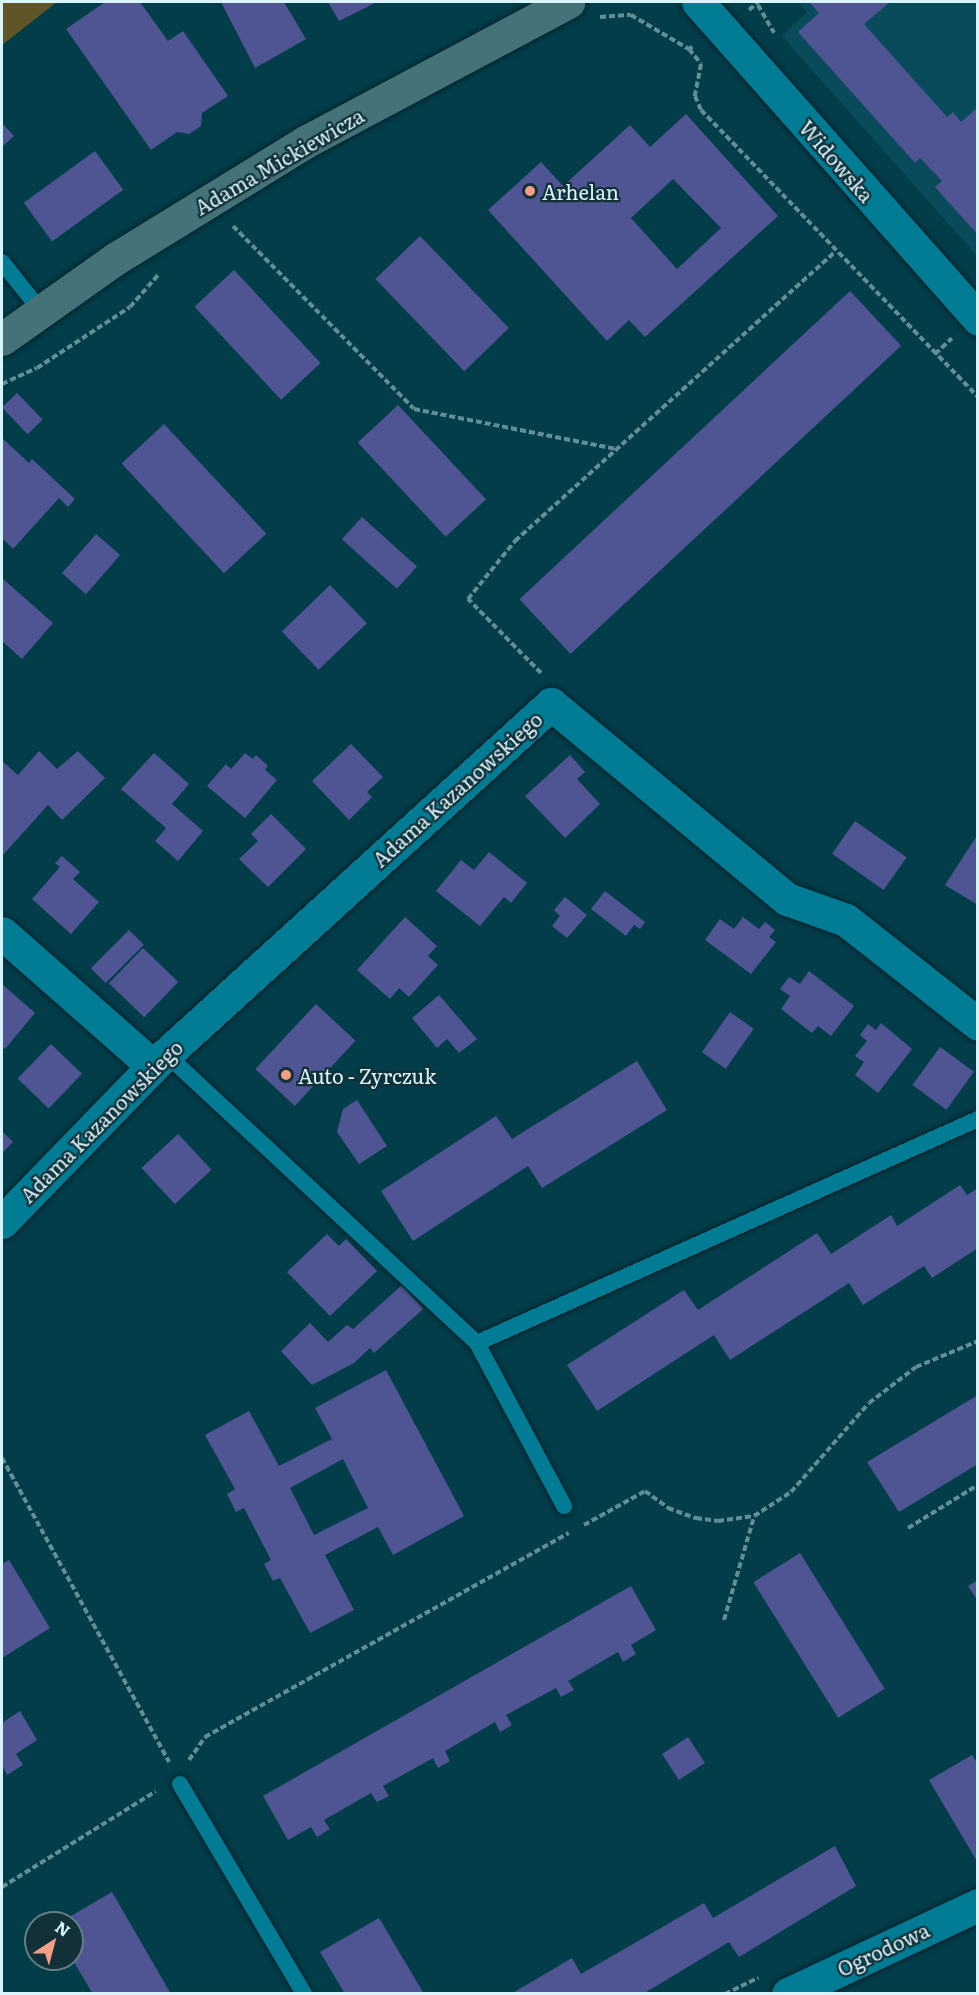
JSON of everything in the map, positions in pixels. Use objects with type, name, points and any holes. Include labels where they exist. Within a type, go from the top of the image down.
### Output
[{"type":"main road","name":"Adama Mickiewicza","points":[[2,339],[115,259],[307,141],[579,12]]},
{"type":"street","name":"Widowska","points":[[698,2],[978,319]]},
{"type":"street","name":"Adama Kazanowskiego","points":[[2,1222],[159,1060],[551,704],[787,899],[846,920],[978,1024]]},
{"type":"street","points":[[2,933],[159,1060]]},
{"type":"street","name":"Ogrodowa","points":[[788,1994],[978,1905]]},
{"type":"lane","points":[[2,262],[41,311]]},
{"type":"lane","points":[[159,1060],[477,1343],[564,1506]]},
{"type":"lane","points":[[477,1343],[978,1119]]},
{"type":"lane","points":[[179,1781],[304,1994]]},
{"type":"path","points":[[689,49],[758,2]]},
{"type":"path","points":[[579,12],[631,15],[689,49],[701,64],[695,96],[700,110],[835,252],[978,397]]},
{"type":"path","points":[[239,216],[229,222],[414,409],[616,450]]},
{"type":"path","points":[[551,704],[540,669],[468,599],[515,541],[835,252]]},
{"type":"path","points":[[2,384],[37,368],[130,307],[165,267]]},
{"type":"path","points":[[2,1887],[179,1781],[205,1737],[645,1491],[668,1508],[696,1518],[718,1521],[754,1516],[791,1492],[869,1403],[916,1367],[978,1341]]},
{"type":"path","points":[[2,1458],[179,1781]]},
{"type":"path","points":[[908,1528],[978,1485]]},
{"type":"path","points":[[724,1620],[754,1516]]},
{"type":"shaded area","points":[[2,2],[57,2],[2,45]]},
{"type":"shaded area","points":[[798,2],[977,2],[977,256],[782,36],[807,12]]},
{"type":"building","points":[[105,2],[140,2],[168,41],[183,31],[228,96],[202,113],[201,126],[189,134],[177,132],[151,150],[66,29]]},
{"type":"building","points":[[221,2],[284,2],[306,39],[255,68]]},
{"type":"building","points":[[328,2],[377,2],[339,21]]},
{"type":"building","points":[[809,2],[890,2],[864,24],[947,117],[953,112],[961,122],[978,107],[978,235],[935,187],[942,181],[920,158],[915,163],[798,32],[819,13]]},
{"type":"building","points":[[686,114],[778,216],[645,337],[629,320],[607,341],[488,210],[541,162],[563,186],[630,125],[650,147]],"holes":[[[673,179],[721,228],[677,269],[631,218]]]},
{"type":"building","points":[[2,123],[14,136],[2,147]]},
{"type":"building","points":[[95,151],[123,190],[52,242],[24,203]]},
{"type":"building","points":[[420,236],[509,328],[464,371],[375,279]]},
{"type":"building","points":[[234,270],[321,363],[281,400],[195,307]]},
{"type":"building","points":[[850,291],[901,346],[571,654],[519,599]]},
{"type":"building","points":[[17,393],[43,420],[28,434],[2,408]]},
{"type":"building","points":[[398,405],[486,499],[446,537],[358,443]]},
{"type":"building","points":[[164,424],[266,534],[224,573],[122,464]]},
{"type":"building","points":[[2,438],[29,463],[32,459],[75,499],[68,507],[59,498],[13,549],[2,538]]},
{"type":"building","points":[[362,517],[417,567],[397,589],[342,539]]},
{"type":"building","points":[[96,534],[120,555],[86,594],[62,573]]},
{"type":"building","points":[[2,578],[53,623],[22,659],[2,641]]},
{"type":"building","points":[[330,585],[367,623],[319,670],[282,632]]},
{"type":"building","points":[[351,744],[383,777],[367,792],[372,797],[349,820],[312,781]]},
{"type":"building","points":[[39,751],[57,769],[78,751],[105,778],[62,820],[48,805],[2,856],[2,761],[18,775]]},
{"type":"building","points":[[154,753],[189,784],[172,804],[203,831],[178,861],[155,841],[166,828],[121,789]]},
{"type":"building","points":[[245,753],[253,759],[256,755],[268,766],[265,770],[277,780],[245,818],[207,786],[226,764],[231,769]]},
{"type":"building","points":[[570,755],[585,772],[577,779],[600,804],[565,838],[525,796]]},
{"type":"building","points":[[271,814],[306,849],[268,887],[239,859],[258,841],[251,834]]},
{"type":"building","points":[[855,821],[907,857],[884,890],[832,854]]},
{"type":"building","points":[[978,834],[978,905],[945,885]]},
{"type":"building","points":[[489,852],[527,883],[511,903],[504,897],[480,926],[436,891],[461,860],[474,870]]},
{"type":"building","points":[[62,856],[80,872],[73,879],[99,902],[71,934],[32,899],[60,867],[55,863]]},
{"type":"building","points":[[605,891],[645,922],[640,929],[634,925],[626,936],[591,909]]},
{"type":"building","points":[[565,897],[587,915],[567,938],[552,926],[560,916],[554,910]]},
{"type":"building","points":[[405,917],[437,946],[428,956],[438,965],[409,997],[399,988],[390,999],[357,970]]},
{"type":"building","points":[[743,917],[759,929],[765,922],[775,930],[769,937],[776,942],[751,974],[705,940],[720,919],[734,929]]},
{"type":"building","points":[[129,930],[144,945],[106,983],[91,968]]},
{"type":"building","points":[[143,948],[178,982],[144,1017],[109,983]]},
{"type":"building","points":[[809,971],[854,1006],[831,1036],[818,1026],[812,1033],[781,1009],[790,996],[780,989],[789,977],[800,984]]},
{"type":"building","points":[[2,984],[35,1013],[5,1049],[2,1046]]},
{"type":"building","points":[[439,995],[477,1039],[459,1053],[447,1039],[437,1048],[412,1018]]},
{"type":"building","points":[[316,1004],[355,1041],[295,1106],[255,1069]]},
{"type":"building","points":[[730,1012],[754,1029],[726,1069],[702,1052]]},
{"type":"building","points":[[881,1023],[912,1049],[878,1093],[855,1075],[864,1062],[855,1056],[867,1041],[860,1035],[868,1024],[876,1030]]},
{"type":"building","points":[[51,1044],[82,1074],[49,1108],[18,1079]]},
{"type":"building","points":[[940,1047],[974,1072],[946,1110],[912,1085]]},
{"type":"building","points":[[637,1061],[667,1110],[542,1188],[528,1166],[413,1241],[381,1191],[496,1116],[512,1139]]},
{"type":"building","points":[[357,1100],[387,1146],[359,1164],[337,1132],[343,1109]]},
{"type":"building","points":[[2,1131],[13,1142],[2,1153]]},
{"type":"building","points":[[178,1134],[211,1170],[175,1204],[141,1168]]},
{"type":"building","points":[[960,1185],[967,1195],[978,1188],[978,1248],[932,1278],[924,1266],[863,1305],[849,1283],[730,1360],[714,1335],[597,1411],[567,1365],[684,1290],[698,1310],[817,1233],[831,1254],[891,1215],[897,1226]]},
{"type":"building","points":[[327,1234],[339,1246],[346,1239],[377,1271],[330,1316],[287,1272]]},
{"type":"building","points":[[402,1285],[423,1309],[374,1353],[370,1348],[354,1363],[312,1385],[281,1351],[310,1323],[328,1342],[347,1325],[353,1329]]},
{"type":"building","points":[[386,1370],[464,1516],[393,1555],[378,1527],[325,1555],[354,1610],[310,1633],[280,1578],[273,1581],[264,1564],[271,1560],[244,1508],[236,1512],[227,1494],[235,1489],[205,1435],[249,1411],[279,1466],[332,1439],[315,1408]],"holes":[[[343,1459],[368,1508],[314,1535],[290,1488]]]},
{"type":"building","points":[[978,1395],[978,1464],[899,1512],[867,1462]]},
{"type":"building","points":[[800,1553],[885,1689],[838,1718],[753,1582]]},
{"type":"building","points":[[9,1560],[50,1628],[2,1658],[2,1564]]},
{"type":"building","points":[[978,1580],[978,1601],[968,1586]]},
{"type":"building","points":[[631,1586],[656,1630],[631,1645],[636,1654],[623,1662],[618,1652],[568,1681],[574,1690],[561,1697],[556,1688],[506,1715],[512,1725],[500,1732],[495,1722],[445,1751],[450,1761],[438,1768],[433,1758],[383,1786],[389,1796],[377,1802],[371,1793],[324,1820],[330,1829],[317,1837],[311,1827],[288,1840],[263,1796]]},
{"type":"building","points":[[20,1711],[37,1740],[16,1754],[23,1765],[7,1775],[2,1765],[2,1723]]},
{"type":"building","points":[[688,1737],[705,1763],[679,1780],[662,1754]]},
{"type":"building","points":[[972,1755],[978,1764],[978,1863],[929,1780]]},
{"type":"building","points":[[835,1846],[856,1886],[739,1957],[729,1942],[643,1994],[511,1994],[572,1958],[581,1974],[704,1903],[713,1918]]},
{"type":"building","points":[[112,1892],[171,1994],[93,1994],[79,1971],[84,1971],[84,1911],[80,1911]]},
{"type":"building","points":[[379,1918],[424,1994],[345,1994],[320,1952]]},
{"type":"place","name":"Arhelan","points":[[530,191]]},
{"type":"place","name":"Auto - Zyrczuk","points":[[286,1075]]}]
